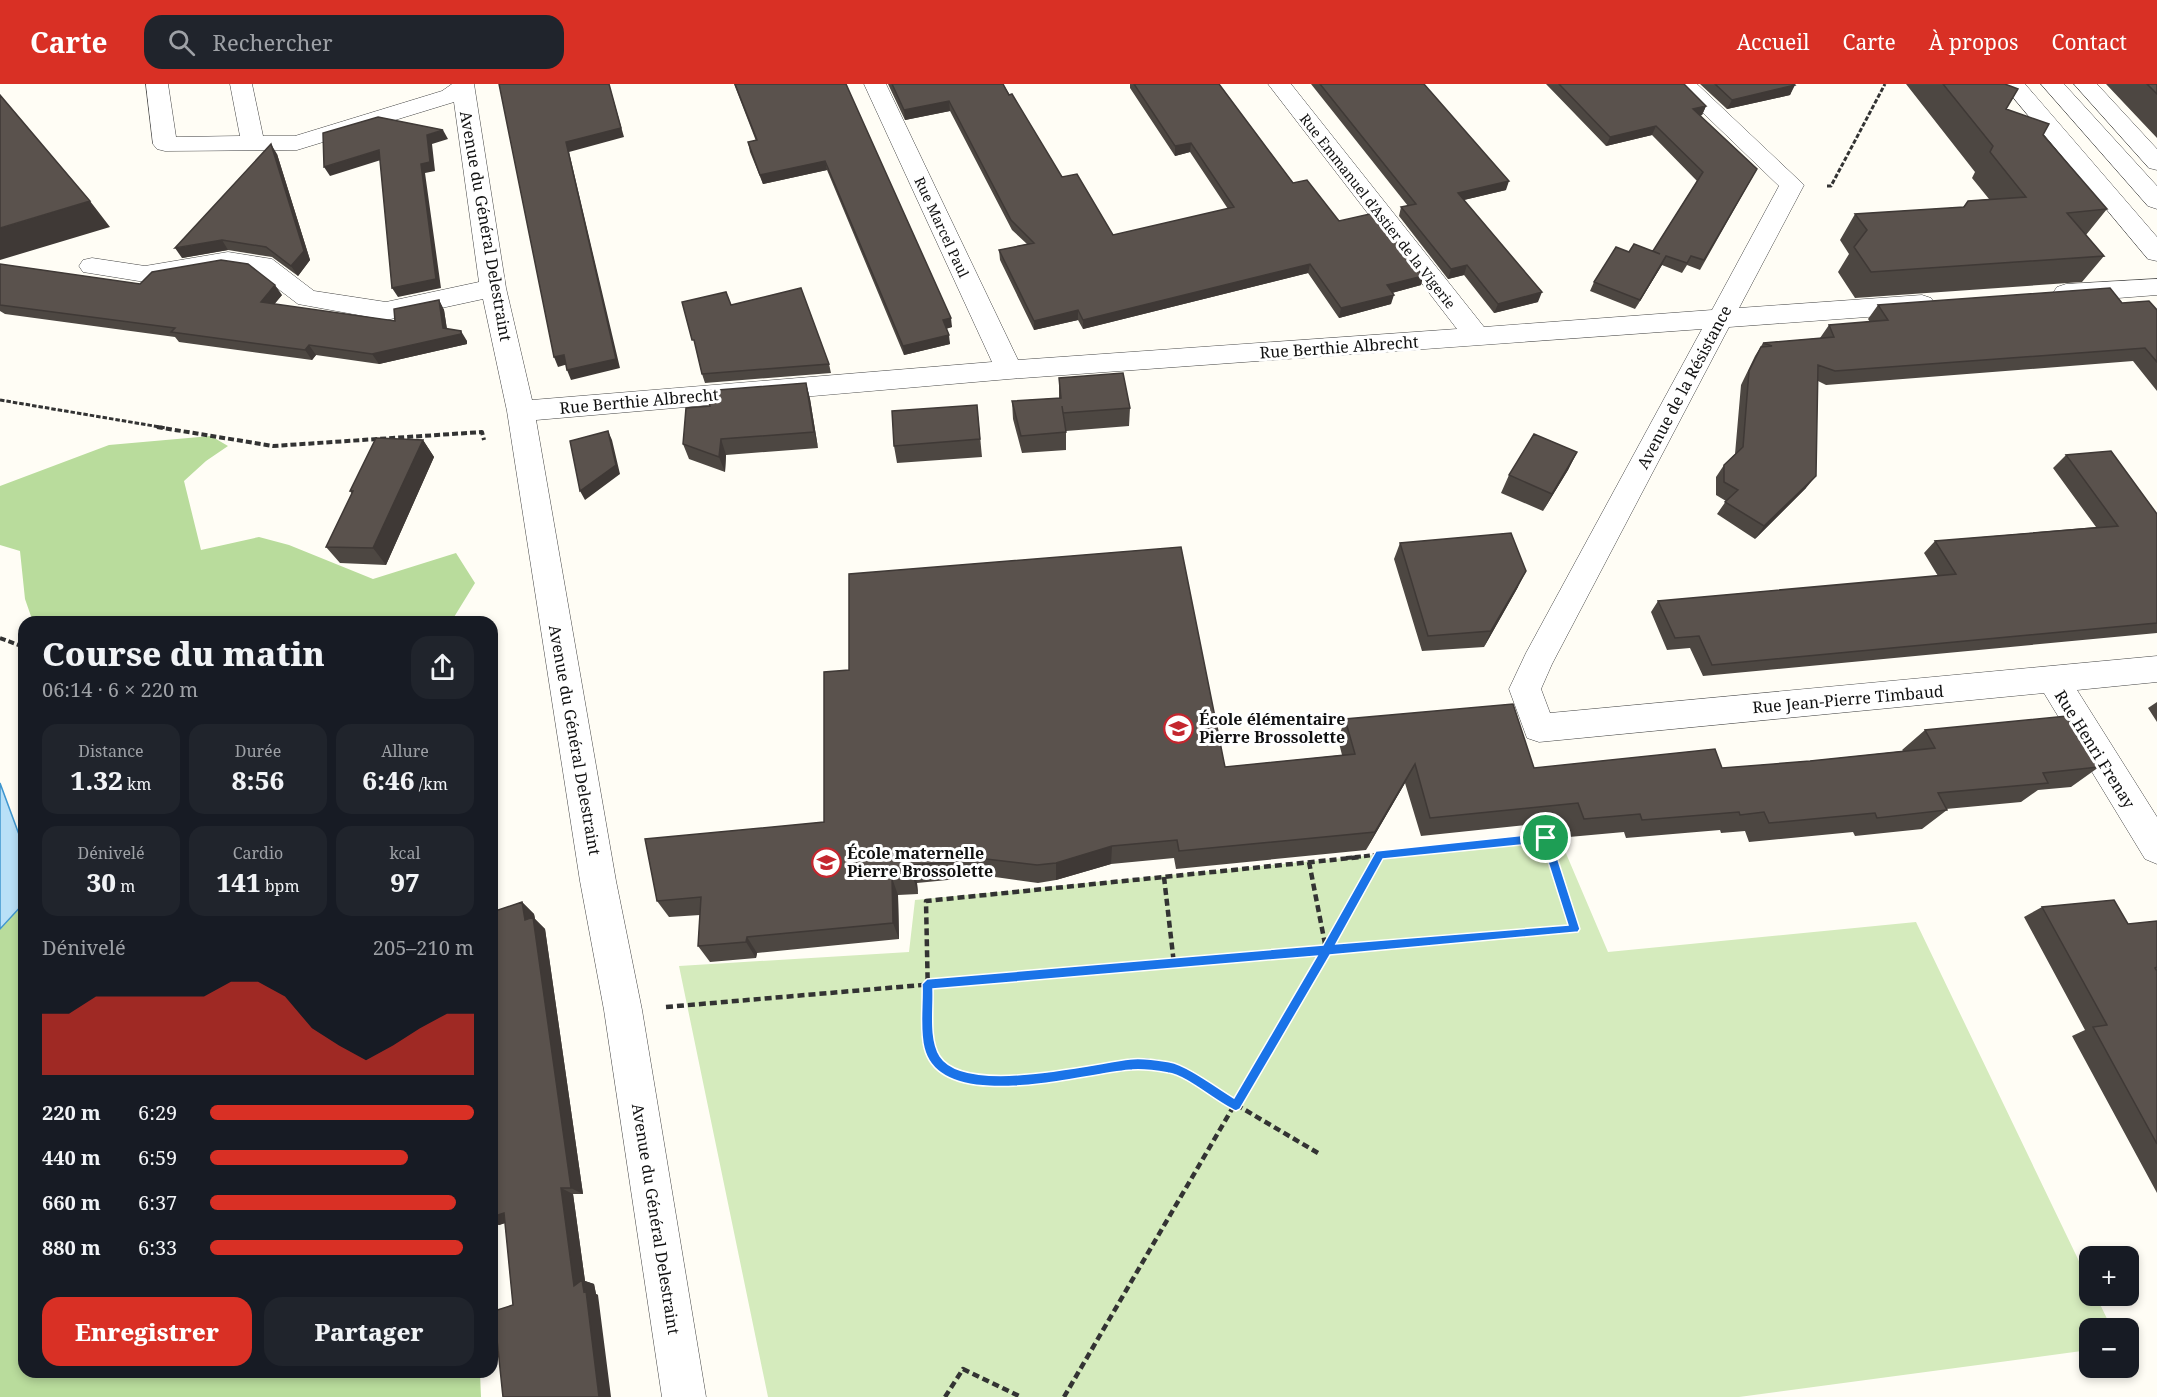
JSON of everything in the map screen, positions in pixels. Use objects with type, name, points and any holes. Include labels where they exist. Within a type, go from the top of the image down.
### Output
[{"type":"street","points":[[157,84],[165,144],[297,143],[450,96],[463,86]]},
{"type":"street","points":[[241,84],[253,143]]},
{"type":"street","name":"Rue Marcel Paul","points":[[875,84],[1009,370]]},
{"type":"street","name":"Rue Emmanuel d'Astier de la Vigerie","points":[[1279,84],[1478,337]]},
{"type":"street","points":[[1684,84],[1792,185]]},
{"type":"street","points":[[2013,84],[2157,253]]},
{"type":"street","points":[[2052,84],[2157,201]]},
{"type":"street","points":[[2085,84],[2157,163]]},
{"type":"street","name":"Avenue du Général Delestraint","points":[[463,86],[493,288],[521,411],[526,453],[598,881],[623,1010],[684,1397]]},
{"type":"street","name":"Avenue de la Résistance","points":[[1539,729],[1525,689],[1537,662],[1792,185]]},
{"type":"street","points":[[92,266],[145,274],[228,260],[263,265],[308,298],[386,311],[493,288]]},
{"type":"street","points":[[2045,295],[2157,287]]},
{"type":"street","name":"Rue Berthie Albrecht","points":[[521,411],[1009,370],[1950,302]]},
{"type":"street","name":"Rue Jean-Pierre Timbaud","points":[[1539,729],[2157,669]]},
{"type":"street","name":"Rue Henri Frenay","points":[[2052,680],[2157,848]]},
{"type":"path","points":[[1792,185],[1832,186],[1885,84]]},
{"type":"path","points":[[0,400],[273,446],[482,432],[491,463],[526,453]]},
{"type":"path","points":[[0,638],[18,645]]},
{"type":"path","points":[[623,1010],[1575,929],[1539,816]]},
{"type":"path","points":[[1318,1153],[1174,1068],[1153,1064],[1133,1064],[1046,1078],[1000,1081],[972,1079],[952,1073],[937,1062],[930,1048],[926,901],[1546,838]]},
{"type":"path","points":[[1064,1397],[1380,855]]},
{"type":"path","points":[[1309,862],[1326,950]]},
{"type":"path","points":[[1164,877],[1174,964]]},
{"type":"path","points":[[945,1397],[963,1369],[1021,1397]]},
{"type":"green space","points":[[211,436],[228,446],[206,461],[184,481],[201,550],[259,537],[289,545],[373,579],[456,553],[475,583],[455,616],[31,616],[25,599],[20,551],[0,545],[0,486],[109,445]]},
{"type":"green space","points":[[1559,837],[1608,952],[1916,922],[2079,1261],[2079,1306],[2101,1306],[2107,1318],[2079,1318],[2079,1351],[1739,1397],[768,1397],[679,966],[909,952],[915,900]]},
{"type":"green space","points":[[18,910],[18,1378],[480,1378],[481,1397],[0,1397],[0,929]]},
{"type":"water","points":[[0,783],[18,832],[18,910],[0,929]]},
{"type":"building","points":[[499,84],[609,84],[621,128],[566,142],[616,359],[567,370],[564,355],[554,357]]},
{"type":"building","points":[[735,84],[846,84],[951,318],[943,320],[949,335],[903,346],[825,161],[760,175],[748,142],[757,140]]},
{"type":"building","points":[[892,84],[1003,84],[1009,95],[1012,94],[1062,177],[1077,174],[1113,235],[1234,207],[1191,143],[1175,146],[1134,84],[1219,84],[1293,183],[1307,180],[1339,221],[1374,213],[1423,276],[1387,285],[1394,295],[1341,308],[1310,264],[1083,320],[1078,310],[1034,321],[999,250],[1034,243],[1011,220],[949,101],[904,110]]},
{"type":"building","points":[[1320,84],[1424,84],[1509,181],[1458,193],[1542,292],[1498,304],[1467,265],[1451,269],[1401,207],[1416,204]]},
{"type":"building","points":[[1559,84],[1684,84],[1706,106],[1693,109],[1757,169],[1704,260],[1691,256],[1687,263],[1666,256],[1640,300],[1594,282],[1616,247],[1629,252],[1634,244],[1660,254],[1653,251],[1703,172],[1656,126],[1610,137]]},
{"type":"building","points":[[1715,84],[1794,84],[1795,85],[1732,100]]},
{"type":"building","points":[[1943,84],[2005,84],[2018,89],[2006,109],[2049,124],[2043,135],[2107,209],[2067,213],[2104,256],[1871,272],[1854,247],[1867,230],[1855,214],[1964,207],[1968,201],[2026,197],[1990,152],[1993,146]]},
{"type":"building","points":[[2147,84],[2157,84],[2157,94]]},
{"type":"building","points":[[0,95],[90,201],[0,228]]},
{"type":"building","points":[[378,117],[443,130],[427,135],[430,162],[421,164],[436,279],[392,288],[379,150],[324,167],[323,133]]},
{"type":"building","points":[[271,144],[304,251],[291,266],[266,247],[222,240],[175,248]]},
{"type":"building","points":[[221,260],[248,264],[275,285],[261,302],[395,321],[394,309],[439,300],[443,328],[461,331],[461,334],[372,354],[309,345],[305,350],[171,332],[175,328],[0,305],[0,264],[140,284],[152,272]]},
{"type":"building","points":[[801,288],[829,364],[702,374],[682,302],[726,292],[731,305]]},
{"type":"building","points":[[2110,288],[2122,303],[2149,301],[2157,310],[2157,362],[2145,348],[1835,371],[1818,365],[1816,476],[1764,526],[1725,502],[1738,490],[1724,482],[1724,465],[1743,447],[1749,371],[1761,347],[1772,346],[1763,343],[1834,337],[1829,325],[1888,320],[1878,305]]},
{"type":"building","points":[[1123,373],[1130,408],[1063,413],[1066,432],[1021,436],[1012,401],[1061,398],[1059,378]]},
{"type":"building","points":[[806,383],[814,432],[721,439],[719,457],[683,444],[686,408],[710,406],[706,391]]},
{"type":"building","points":[[977,405],[980,439],[894,446],[892,411]]},
{"type":"building","points":[[608,431],[616,465],[580,491],[570,441]]},
{"type":"building","points":[[1534,434],[1577,452],[1552,494],[1509,475]]},
{"type":"building","points":[[376,438],[423,440],[373,548],[326,547],[353,491],[350,491]]},
{"type":"building","points":[[2111,451],[2157,514],[2157,623],[1712,665],[1699,636],[1675,638],[1658,601],[1956,574],[1935,541],[2118,526],[2066,455]]},
{"type":"building","points":[[1511,533],[1526,571],[1491,631],[1428,636],[1400,543]]},
{"type":"building","points":[[1181,547],[1225,767],[1355,754],[1345,719],[1513,704],[1534,768],[1715,749],[1722,768],[1810,761],[1935,748],[1925,730],[2067,716],[2099,767],[2043,773],[2048,783],[1938,793],[1947,810],[1877,818],[1875,813],[1769,823],[1764,812],[1642,820],[1640,814],[1584,819],[1578,803],[1430,818],[1415,764],[1375,832],[1179,851],[1177,840],[1112,846],[1056,863],[1037,865],[986,859],[913,865],[913,877],[892,878],[893,923],[747,937],[746,942],[698,946],[701,897],[657,901],[645,839],[824,822],[824,672],[849,670],[849,574]]},
{"type":"building","points":[[2114,900],[2128,924],[2157,921],[2157,967],[2155,968],[2157,971],[2157,1144],[2093,1027],[2107,1025],[2042,907]]},
{"type":"building","points":[[522,902],[525,920],[533,917],[571,1188],[561,1188],[574,1286],[582,1280],[584,1292],[586,1291],[599,1397],[503,1397],[498,1349],[498,1310],[513,1305],[504,1213],[498,1215],[498,910]]},
{"type":"place","name":"École élémentaire Pierre Brossolette","points":[[1178,728]]},
{"type":"place","name":"École maternelle Pierre Brossolette","points":[[826,862]]},
{"type":"route","points":[[1546,838],[1380,855],[1326,950],[927,984],[930,1048],[937,1062],[952,1073],[972,1079],[1000,1081],[1046,1078],[1133,1064],[1153,1064],[1174,1068],[1236,1105],[1326,950],[1575,929],[1546,838]]}]
